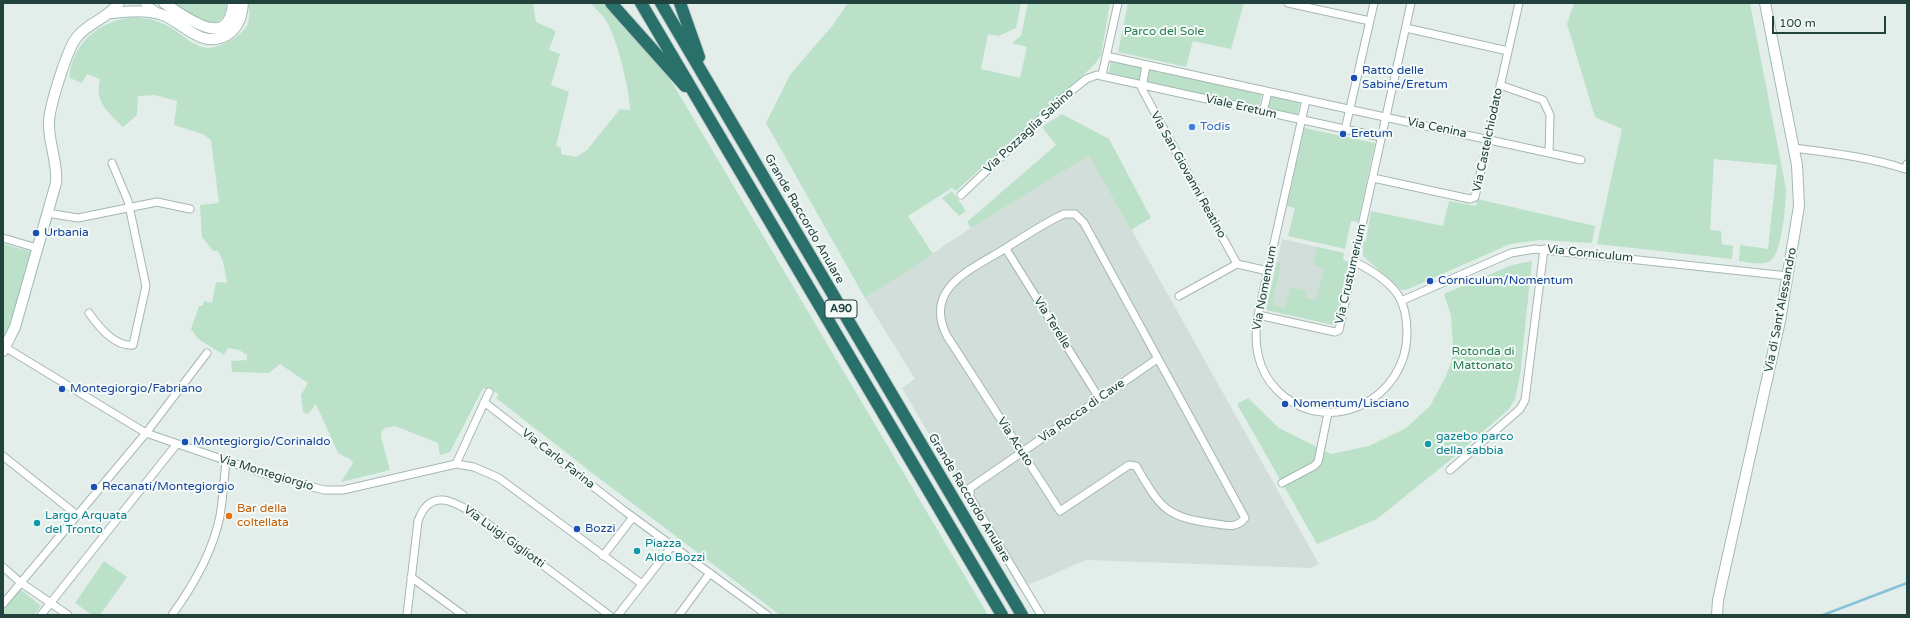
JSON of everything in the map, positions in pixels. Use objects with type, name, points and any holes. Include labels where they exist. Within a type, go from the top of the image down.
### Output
[{"type":"highway","points":[[611,3],[648,43],[674,75],[696,97]]},
{"type":"highway","name":"A90","points":[[641,3],[1002,615]]},
{"type":"highway","name":"Grande Raccordo Anulare","points":[[661,3],[1022,615]]},
{"type":"highway","points":[[680,3],[709,84]]},
{"type":"street","points":[[4,348],[15,326],[57,175],[48,123],[68,51],[84,30],[111,13],[119,3]]},
{"type":"street","points":[[144,3],[201,38],[214,40],[230,33],[238,25],[242,14],[243,3]]},
{"type":"street","points":[[167,4],[203,27],[211,29],[219,28],[226,23],[232,14],[233,3]]},
{"type":"street","points":[[1102,75],[1118,3]]},
{"type":"street","points":[[1288,3],[1370,21]]},
{"type":"street","points":[[1345,130],[1374,3]]},
{"type":"street","name":"Via Crustumerium","points":[[1258,315],[1337,332],[1340,328],[1411,3]]},
{"type":"street","name":"Via Castelchiodato","points":[[1373,178],[1473,199],[1476,195],[1489,140],[1519,3]]},
{"type":"street","name":"Via di Sant'Alessandro","points":[[1717,615],[1718,600],[1788,276],[1800,206],[1799,177],[1794,148],[1765,3]]},
{"type":"street","points":[[111,13],[138,11],[164,16]]},
{"type":"street","points":[[1406,28],[1508,51]]},
{"type":"street","name":"Viale Eretum","points":[[1106,56],[1385,118]]},
{"type":"street","points":[[1142,85],[1146,65]]},
{"type":"street","name":"Viale Eretum","points":[[1102,75],[1381,137]]},
{"type":"street","name":"Via Pozzaglia Sabino","points":[[961,195],[1064,97],[1090,77],[1102,75]]},
{"type":"street","name":"Via San Giovanni Reatino","points":[[1142,85],[1142,89],[1237,264]]},
{"type":"street","points":[[1500,85],[1543,100],[1550,115],[1549,153]]},
{"type":"street","points":[[1263,112],[1268,92]]},
{"type":"street","name":"Via Nomentum","points":[[1306,100],[1258,315],[1256,346],[1262,367],[1268,380],[1280,393],[1295,404],[1310,410],[1328,413],[1352,409],[1370,400],[1384,389],[1397,373],[1404,354],[1407,339],[1405,314],[1401,301],[1380,277],[1355,262]]},
{"type":"street","name":"Via Cenina","points":[[1385,118],[1582,160]]},
{"type":"street","points":[[1794,148],[1847,156],[1889,164],[1905,169],[1907,164]]},
{"type":"street","points":[[88,313],[104,331],[115,340],[133,345],[146,286],[129,207],[112,163]]},
{"type":"street","points":[[47,212],[78,218],[129,207],[162,202],[190,209]]},
{"type":"street","name":"Via Acuto","points":[[1068,213],[1079,216],[1245,518],[1241,523],[1232,526],[1189,520],[1176,515],[1160,503],[1136,466],[1132,465],[1129,465],[1060,511],[947,336],[940,316],[943,298],[953,282],[964,273],[1006,249],[1068,213]]},
{"type":"street","points":[[3,238],[37,248]]},
{"type":"street","name":"Via Terelle","points":[[1006,249],[1099,398]]},
{"type":"street","name":"Via Corniculum","points":[[1401,301],[1511,252],[1526,249],[1544,249],[1788,276]]},
{"type":"street","points":[[1450,470],[1520,409],[1525,400],[1544,249]]},
{"type":"street","points":[[1179,296],[1237,264],[1268,271]]},
{"type":"street","name":"Via Montegiorgio","points":[[4,348],[146,433],[176,445],[302,484],[333,491],[362,487],[456,464]]},
{"type":"street","points":[[3,604],[146,433],[207,353]]},
{"type":"street","name":"Via Rocca di Cave","points":[[1041,615],[969,494],[972,486],[1157,359]]},
{"type":"street","points":[[489,392],[456,464],[474,467],[499,478],[642,584]]},
{"type":"street","name":"Via Carlo Farina","points":[[484,402],[633,517]]},
{"type":"street","points":[[1282,483],[1314,466],[1318,462],[1328,413]]},
{"type":"street","points":[[41,615],[176,445]]},
{"type":"street","points":[[3,456],[77,515]]},
{"type":"street","points":[[172,615],[190,587],[213,541],[221,511],[226,461]]},
{"type":"street","name":"Via Luigi Gigliotti","points":[[407,615],[416,530],[420,513],[431,502],[447,500],[457,503],[476,515],[609,615]]},
{"type":"street","points":[[603,556],[633,517],[767,615]]},
{"type":"street","points":[[618,615],[672,546]]},
{"type":"street","points":[[3,567],[20,582],[68,615]]},
{"type":"street","points":[[679,615],[710,573]]},
{"type":"street","points":[[411,577],[463,615]]},
{"type":"shaded area","points":[[1089,154],[1319,564],[1311,568],[1086,560],[1019,589],[902,388],[915,379],[865,298],[977,224]]},
{"type":"shaded area","points":[[1282,239],[1344,253],[1343,260],[1349,262],[1334,325],[1266,310]]},
{"type":"green space","points":[[177,3],[227,3],[226,10],[221,19],[212,23],[200,19],[179,7]]},
{"type":"green space","points":[[249,3],[533,3],[536,22],[556,31],[549,50],[560,54],[551,85],[569,92],[556,146],[561,148],[561,154],[576,157],[587,150],[620,109],[630,110],[628,90],[614,37],[605,19],[590,3],[608,3],[656,58],[676,89],[988,615],[780,615],[496,398],[499,394],[483,388],[450,452],[440,455],[438,443],[395,426],[385,428],[381,432],[381,437],[390,470],[341,482],[353,463],[350,459],[338,453],[316,404],[308,414],[303,412],[301,395],[308,383],[280,364],[269,373],[232,372],[231,361],[247,360],[247,355],[239,350],[228,348],[224,355],[198,339],[191,329],[199,306],[203,306],[204,301],[212,303],[216,282],[227,283],[223,261],[218,251],[213,251],[202,237],[200,205],[219,203],[211,140],[203,134],[174,125],[177,101],[155,95],[138,96],[137,115],[123,127],[108,111],[101,100],[99,94],[100,79],[87,74],[82,83],[70,78],[71,67],[81,46],[88,37],[107,24],[129,18],[152,20],[163,23],[197,45],[212,48],[224,44],[236,37],[246,28],[249,19]]},
{"type":"green space","points":[[848,3],[1021,3],[1016,28],[999,36],[988,34],[981,69],[1020,78],[1027,47],[1012,43],[1021,36],[1028,3],[1110,3],[1101,55],[1094,65],[956,191],[952,188],[908,216],[933,254],[865,298],[766,123],[790,75],[832,26]]},
{"type":"green space","name":"Parco del Sole","points":[[1128,3],[1244,3],[1231,49],[1193,41],[1186,67],[1118,52]]},
{"type":"green space","points":[[1574,3],[1750,3],[1786,189],[1784,216],[1778,249],[1770,261],[1750,263],[1739,261],[1740,245],[1768,249],[1777,165],[1714,159],[1710,230],[1721,231],[1722,244],[1733,246],[1732,259],[1597,244],[1622,129],[1595,117],[1567,24]]},
{"type":"green space","points":[[1111,60],[1142,67],[1139,80],[1109,73]]},
{"type":"green space","points":[[1150,69],[1262,94],[1259,107],[1147,82]]},
{"type":"green space","points":[[1270,96],[1300,102],[1297,116],[1267,109]]},
{"type":"green space","points":[[1062,114],[1109,139],[1151,218],[1131,230],[1089,155],[971,228],[967,222],[1056,145],[1042,127]]},
{"type":"green space","points":[[1304,128],[1375,143],[1358,222],[1351,221],[1345,249],[1288,236],[1295,208],[1287,206]]},
{"type":"green space","points":[[952,191],[966,211],[959,216],[942,198]]},
{"type":"green space","points":[[1477,199],[1595,226],[1592,243],[1540,240],[1510,244],[1406,290],[1401,290],[1363,256],[1363,242],[1366,241],[1371,211],[1443,226],[1449,201],[1476,206]]},
{"type":"green space","points":[[3,244],[33,252],[13,323],[3,341]]},
{"type":"green space","points":[[1317,247],[1344,253],[1343,260],[1349,262],[1334,325],[1266,310],[1277,262],[1281,263],[1272,305],[1285,308],[1290,287],[1307,291],[1305,298],[1316,301],[1324,268],[1313,265]]},
{"type":"green space","name":"Rotonda di Mattonato","points":[[1532,261],[1520,376],[1515,399],[1509,409],[1449,461],[1377,519],[1317,544],[1237,404],[1248,398],[1279,428],[1331,454],[1369,446],[1406,428],[1430,406],[1445,378],[1451,363],[1453,348],[1451,315],[1444,294],[1512,265]]},
{"type":"green space","points":[[104,561],[127,577],[100,615],[92,615],[75,603]]},
{"type":"green space","points":[[20,589],[41,606],[34,615],[3,615],[3,610]]},
{"type":"waterway","points":[[1823,615],[1907,583]]},
{"type":"place","name":"Ratto delle Sabine/Eretum","points":[[1354,78]]},
{"type":"place","name":"Todis","points":[[1192,127]]},
{"type":"place","name":"Eretum","points":[[1343,134]]},
{"type":"place","name":"Urbania","points":[[36,233]]},
{"type":"place","name":"Corniculum/Nomentum","points":[[1430,281]]},
{"type":"place","name":"Montegiorgio/Fabriano","points":[[62,389]]},
{"type":"place","name":"Nomentum/Lisciano","points":[[1285,404]]},
{"type":"place","name":"Montegiorgio/Corinaldo","points":[[185,442]]},
{"type":"place","name":"gazebo parco della sabbia","points":[[1428,444]]},
{"type":"place","name":"Recanati/Montegiorgio","points":[[94,487]]},
{"type":"place","name":"Bar della coltellata","points":[[229,516]]},
{"type":"place","name":"Largo Arquata del Tronto","points":[[37,523]]},
{"type":"place","name":"Bozzi","points":[[577,529]]},
{"type":"place","name":"Piazza Aldo Bozzi","points":[[637,551]]}]
